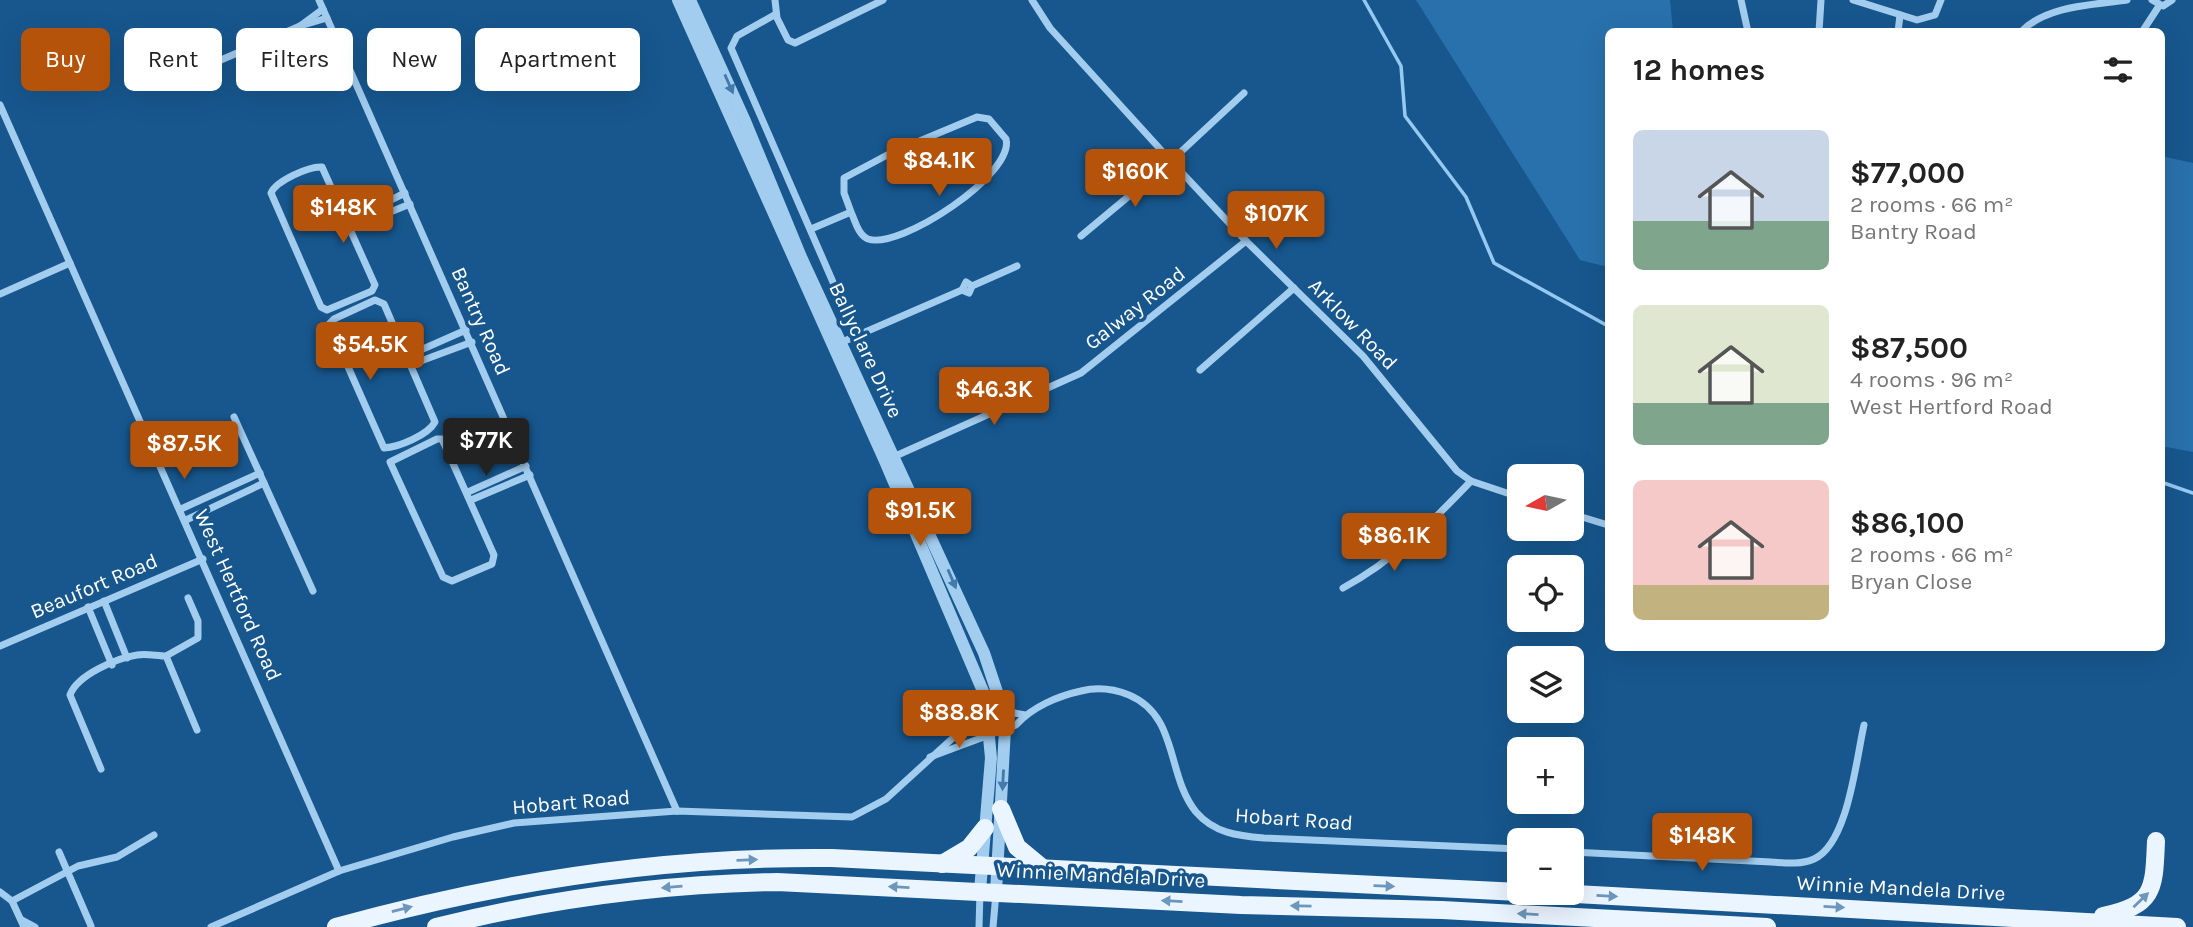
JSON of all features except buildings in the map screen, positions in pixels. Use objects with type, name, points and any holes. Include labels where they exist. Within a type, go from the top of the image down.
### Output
[{"type":"main road","points":[[1001,809],[1017,847],[1046,871]]},
{"type":"main road","points":[[942,864],[969,848],[985,828]]},
{"type":"main road","points":[[2083,920],[2126,911],[2140,904],[2155,879],[2156,841]]},
{"type":"main road","name":"Winnie Mandela Drive","points":[[336,927],[491,889],[665,865],[801,858],[1507,891]]},
{"type":"main road","name":"Winnie Mandela Drive","points":[[436,927],[575,899],[712,883],[790,882],[1241,905],[1442,910],[1768,927]]},
{"type":"main road","name":"Winnie Mandela Drive","points":[[1584,894],[2177,927]]},
{"type":"street","name":"Bantry Road","points":[[319,0],[677,811]]},
{"type":"street","name":"Ballyclare Drive","points":[[678,0],[836,344],[985,653],[1004,723],[1001,809],[988,891],[979,927]]},
{"type":"street","name":"Ballyclare Drive","points":[[690,0],[836,344]]},
{"type":"street","points":[[775,0],[776,14],[788,40],[795,43],[883,0]]},
{"type":"street","name":"Arklow Road","points":[[1032,0],[1050,29],[1171,161],[1246,241],[1363,356],[1445,457],[1471,481],[1507,493]]},
{"type":"street","points":[[1741,0],[1747,28]]},
{"type":"street","points":[[1819,28],[1821,0]]},
{"type":"street","points":[[1853,0],[1900,15],[1928,20],[1935,15],[1941,0]]},
{"type":"street","points":[[2026,28],[2036,19],[2049,14],[2127,0]]},
{"type":"street","points":[[2152,0],[2159,6]]},
{"type":"street","points":[[2144,28],[2159,6],[2172,0]]},
{"type":"street","points":[[300,26],[323,9]]},
{"type":"street","points":[[776,14],[737,36],[732,48],[856,335]]},
{"type":"street","points":[[1898,28],[1900,15]]},
{"type":"street","points":[[222,60],[300,26],[327,18]]},
{"type":"street","points":[[1082,236],[1171,161],[1244,93]]},
{"type":"street","name":"West Hertford Road","points":[[0,105],[186,520],[339,871]]},
{"type":"street","points":[[977,117],[989,119],[1006,139],[1006,153],[984,181],[944,211],[920,224],[886,238],[868,239],[862,235],[851,212],[843,187],[847,173],[977,117]]},
{"type":"street","points":[[320,166],[349,224],[374,282],[374,288],[323,309],[272,199],[273,188],[320,166]]},
{"type":"street","points":[[349,224],[405,193]]},
{"type":"street","points":[[349,224],[410,204]]},
{"type":"street","points":[[811,229],[851,212]]},
{"type":"street","name":"Galway Road","points":[[890,458],[1081,373],[1246,241]]},
{"type":"street","points":[[0,294],[71,263]]},
{"type":"street","points":[[836,344],[962,290],[969,293],[972,286],[1017,266]]},
{"type":"street","points":[[1200,370],[1294,288]]},
{"type":"street","points":[[382,301],[409,360],[435,422],[431,429],[391,448],[384,448],[330,322],[369,302],[382,301]]},
{"type":"street","points":[[409,360],[466,330]]},
{"type":"street","points":[[409,360],[472,342]]},
{"type":"street","points":[[234,417],[313,591]]},
{"type":"street","points":[[442,439],[470,496],[495,560],[455,580],[446,579],[390,462],[442,439]]},
{"type":"street","name":"Ballyclare Drive","points":[[890,458],[977,675],[989,728],[985,828],[990,867]]},
{"type":"street","points":[[470,496],[526,466]]},
{"type":"street","points":[[181,509],[260,473]]},
{"type":"street","points":[[470,496],[530,475]]},
{"type":"street","points":[[1343,588],[1374,571],[1425,530],[1471,481]]},
{"type":"street","points":[[186,520],[264,484]]},
{"type":"street","points":[[1584,518],[1605,524]]},
{"type":"street","name":"Beaufort Road","points":[[0,646],[203,559]]},
{"type":"street","points":[[101,769],[70,695],[79,681],[112,664],[138,654],[166,656],[198,638],[198,621],[188,598]]},
{"type":"street","points":[[104,601],[127,658]]},
{"type":"street","points":[[88,607],[112,664]]},
{"type":"street","points":[[166,656],[197,730]]},
{"type":"street","name":"Hobart Road","points":[[930,757],[989,728],[1004,723],[1016,725],[1025,715],[1069,694],[1089,689],[1112,690],[1140,701],[1157,717],[1167,734],[1183,790],[1195,810],[1226,833],[1264,838],[1507,848]]},
{"type":"street","name":"Hobart Road","points":[[211,927],[339,871],[506,825],[677,811],[852,817],[886,799],[955,736],[1004,723],[1015,713],[1025,715]]},
{"type":"street","points":[[1584,853],[1799,863],[1824,854],[1833,844],[1842,822],[1864,725]]},
{"type":"street","points":[[12,901],[90,861],[117,857],[154,835]]},
{"type":"street","points":[[60,852],[66,873],[91,926]]},
{"type":"street","name":"Ballyclare Drive","points":[[988,891],[993,927]]},
{"type":"street","points":[[0,892],[12,901],[28,925]]},
{"type":"shaded area","points":[[1416,0],[1670,0],[1673,28],[1605,28],[1605,266],[1580,260]]},
{"type":"shaded area","points":[[2165,157],[2193,163],[2193,452],[2165,447]]},
{"type":"waterway","points":[[1364,0],[1401,66],[1405,116],[1466,197],[1494,263],[1605,324]]},
{"type":"waterway","points":[[2165,483],[2193,493]]}]
